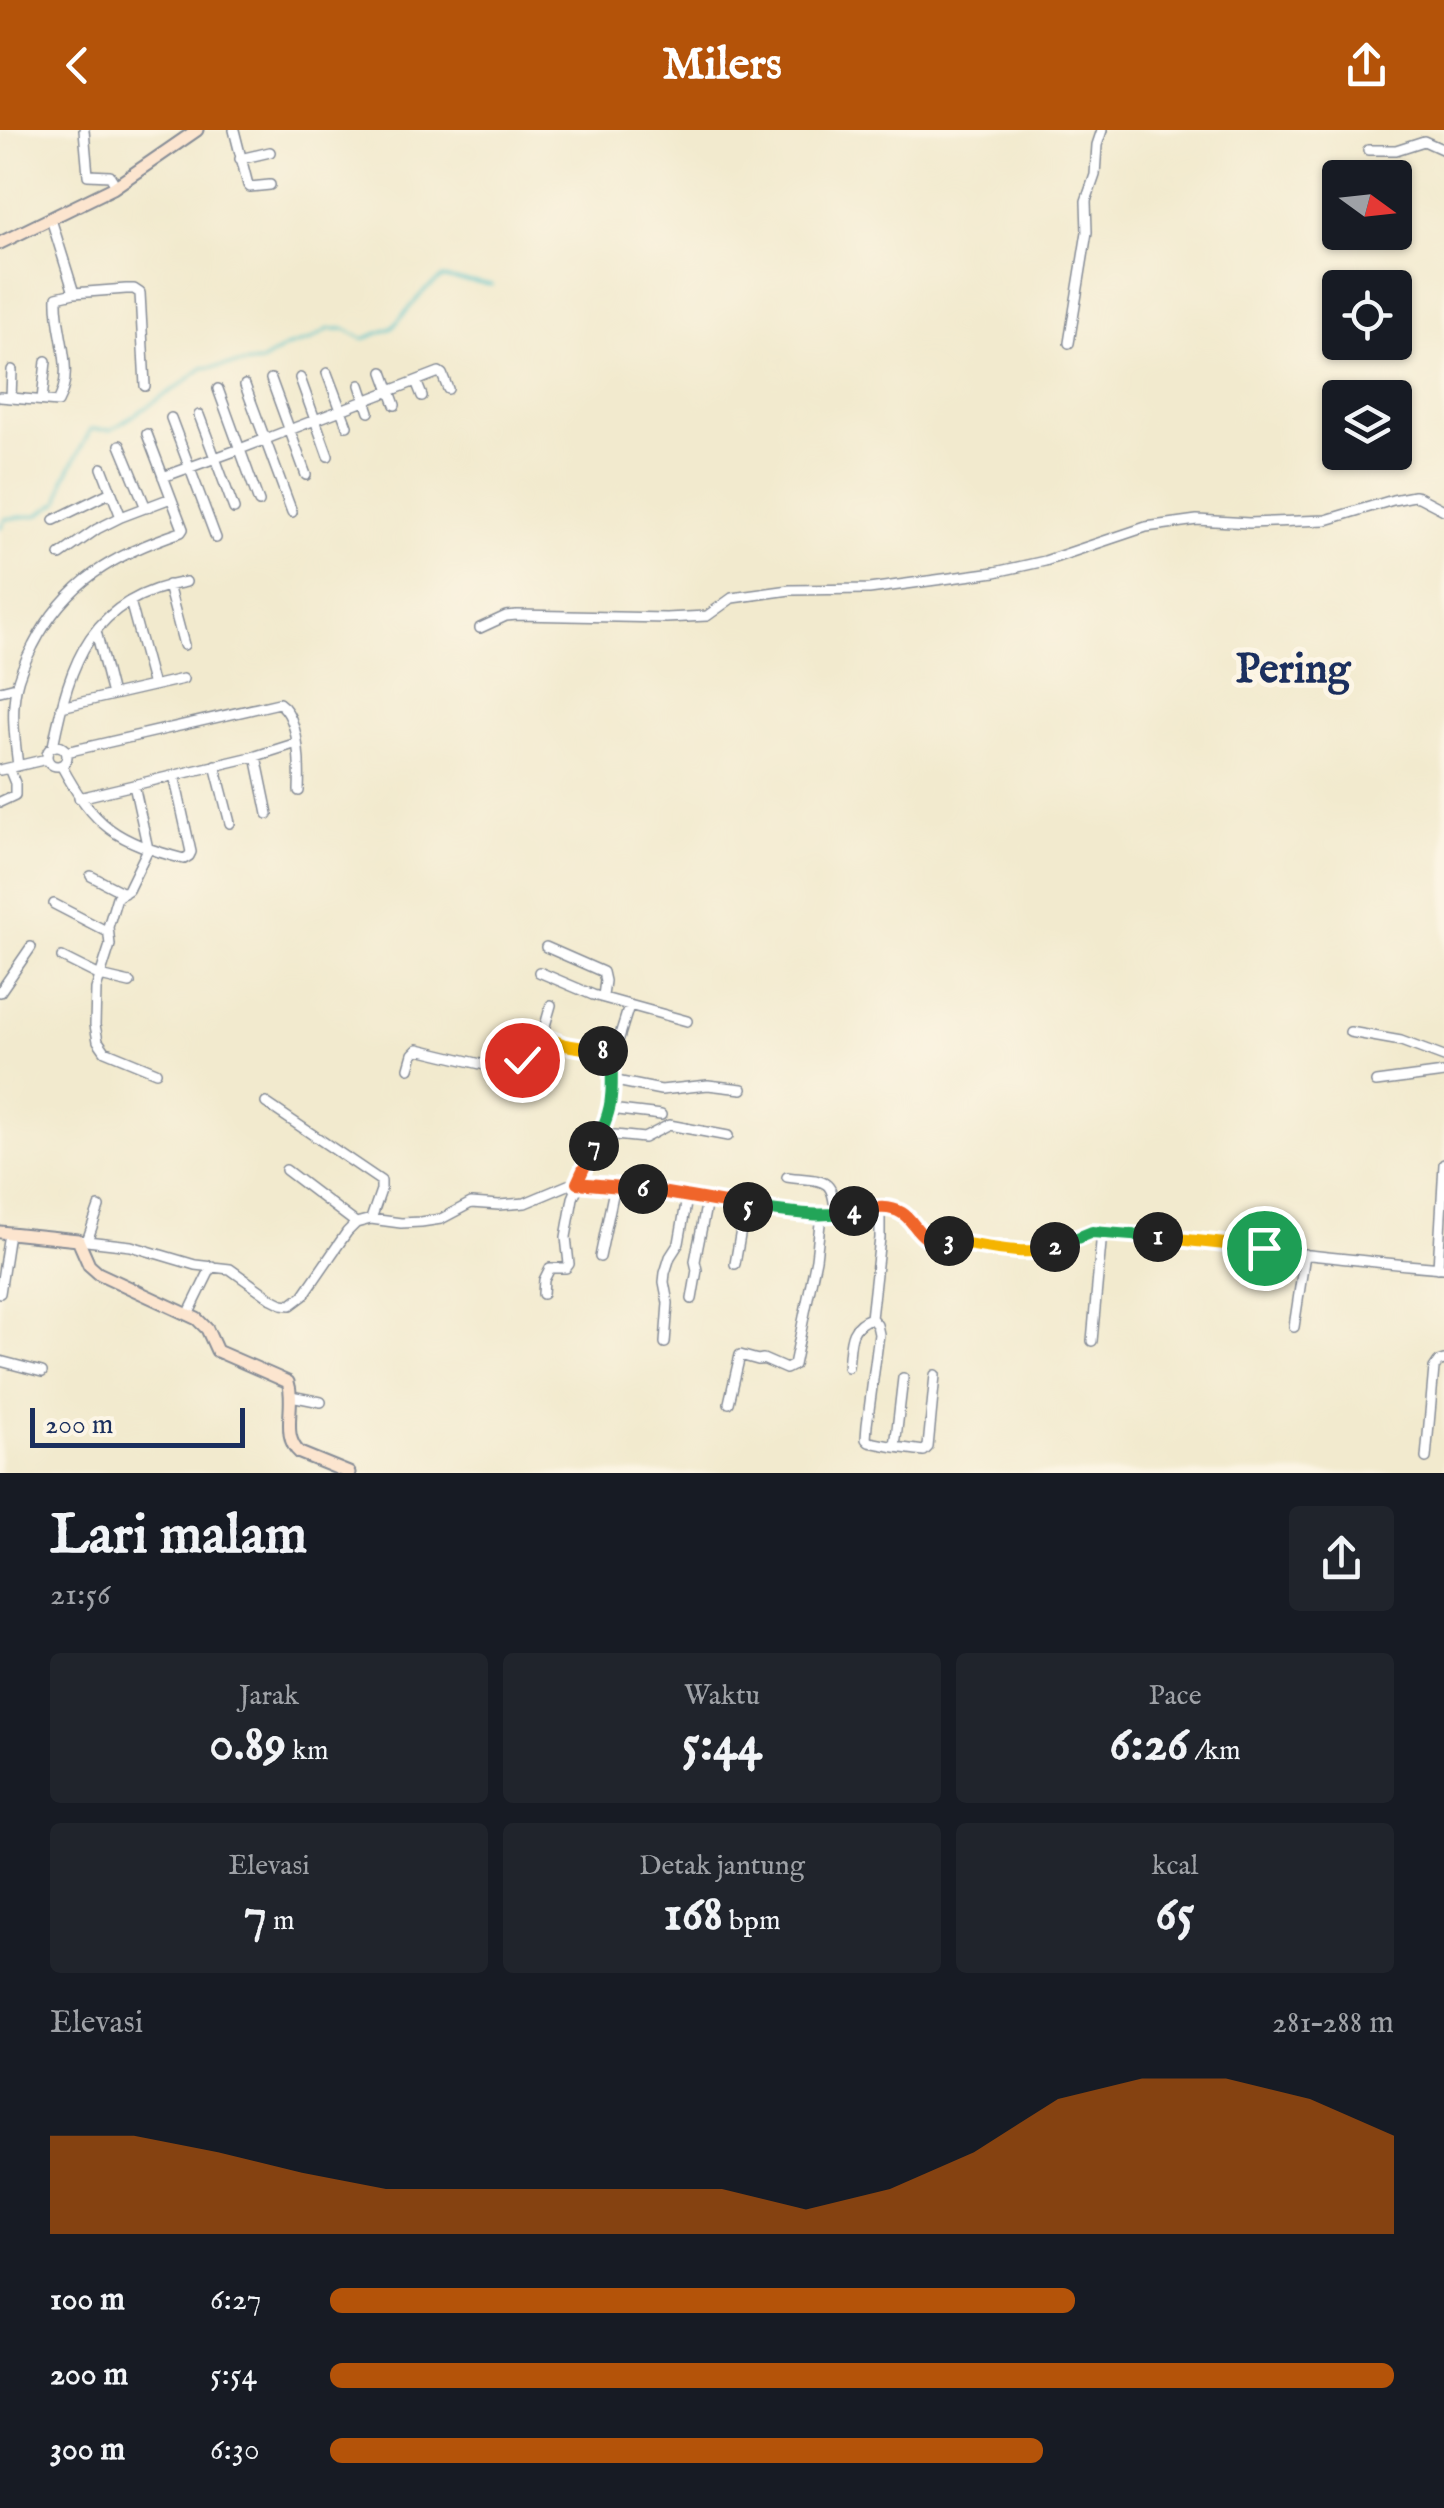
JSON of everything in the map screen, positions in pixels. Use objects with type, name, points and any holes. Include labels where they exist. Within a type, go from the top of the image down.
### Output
[{"type":"street","points":[[84,130],[88,175],[110,176],[116,186]]},
{"type":"street","points":[[234,130],[249,187],[270,185]]},
{"type":"street","points":[[1069,343],[1087,232],[1086,200],[1095,175],[1102,130]]},
{"type":"street","points":[[0,243],[116,186],[192,132]]},
{"type":"street","points":[[1368,150],[1396,150],[1424,141],[1444,150]]},
{"type":"street","points":[[240,159],[270,152]]},
{"type":"street","points":[[51,219],[74,293]]},
{"type":"street","points":[[12,370],[6,398],[58,402],[65,355],[56,299],[74,293],[134,289],[140,292],[145,386]]},
{"type":"street","points":[[42,400],[46,362]]},
{"type":"street","points":[[383,372],[395,405]]},
{"type":"street","points":[[163,476],[441,372],[448,389]]},
{"type":"street","points":[[327,373],[347,426]]},
{"type":"street","points":[[300,378],[328,456]]},
{"type":"street","points":[[271,379],[306,475]]},
{"type":"street","points":[[416,381],[422,396]]},
{"type":"street","points":[[245,385],[292,512]]},
{"type":"street","points":[[360,385],[369,412]]},
{"type":"street","points":[[218,389],[259,502]]},
{"type":"street","points":[[199,415],[234,509]]},
{"type":"street","points":[[171,418],[216,538]]},
{"type":"street","points":[[0,802],[15,795],[9,768],[16,686],[42,628],[80,584],[124,554],[183,529],[147,434]]},
{"type":"street","points":[[120,445],[146,508]]},
{"type":"street","points":[[102,468],[120,517]]},
{"type":"street","points":[[54,520],[111,492]]},
{"type":"street","points":[[480,628],[517,615],[707,616],[732,598],[790,590],[869,589],[995,572],[1146,527],[1197,520],[1249,524],[1326,520],[1414,496],[1444,510]]},
{"type":"street","points":[[60,555],[120,517],[171,498]]},
{"type":"street","points":[[54,746],[73,668],[96,631],[130,600],[186,582]]},
{"type":"street","points":[[168,585],[184,645]]},
{"type":"street","points":[[130,600],[152,686]]},
{"type":"street","points":[[96,631],[112,696]]},
{"type":"street","points":[[61,707],[182,680]]},
{"type":"street","points":[[0,691],[16,686]]},
{"type":"street","points":[[66,752],[284,704],[297,742],[299,791]]},
{"type":"street","points":[[0,736],[14,733]]},
{"type":"street","points":[[79,798],[256,756],[297,742]]},
{"type":"street","points":[[54,746],[61,746],[66,752],[66,760],[54,766],[47,758],[54,746]]},
{"type":"street","points":[[256,756],[268,814]]},
{"type":"street","points":[[9,768],[47,758]]},
{"type":"street","points":[[60,765],[79,798],[105,827],[148,849],[184,859],[191,852],[174,775]]},
{"type":"street","points":[[215,766],[230,823]]},
{"type":"street","points":[[134,785],[148,849],[132,884],[117,897],[108,932],[110,945],[94,1005],[98,1042],[105,1051],[156,1072]]},
{"type":"street","points":[[91,876],[124,893]]},
{"type":"street","points":[[54,904],[108,932]]},
{"type":"street","points":[[0,992],[31,947]]},
{"type":"street","points":[[546,947],[604,972],[602,996]]},
{"type":"street","points":[[62,957],[100,976],[130,983]]},
{"type":"street","points":[[539,972],[583,992],[687,1021]]},
{"type":"street","points":[[409,1068],[418,1049],[489,1066],[519,1061],[528,1056],[542,1036],[550,1004]]},
{"type":"street","points":[[542,1294],[550,1268],[566,1268],[569,1264],[566,1237],[572,1198],[610,1108],[611,1064],[629,1006]]},
{"type":"street","points":[[1350,1032],[1401,1041],[1444,1057]]},
{"type":"street","points":[[542,1036],[565,1045],[614,1054]]},
{"type":"street","points":[[1376,1082],[1444,1073]]},
{"type":"street","points":[[612,1080],[661,1090],[708,1085],[742,1089]]},
{"type":"street","points":[[266,1103],[381,1180],[371,1218]]},
{"type":"street","points":[[610,1108],[661,1115]]},
{"type":"street","points":[[599,1136],[644,1138],[669,1125],[728,1136]]},
{"type":"street","points":[[0,1294],[4,1232],[131,1246],[195,1265],[230,1268],[272,1298],[290,1305],[303,1296],[356,1223],[371,1218],[400,1223],[435,1221],[472,1204],[525,1203],[577,1183],[821,1215],[880,1207],[902,1213],[929,1239],[1027,1251],[1048,1250],[1085,1233],[1102,1232],[1441,1268],[1444,1164]]},
{"type":"street","points":[[286,1170],[356,1223]]},
{"type":"street","points":[[787,1177],[829,1185],[836,1215]]},
{"type":"street","points":[[600,1257],[615,1185]]},
{"type":"street","points":[[665,1343],[665,1273],[678,1243],[687,1198]]},
{"type":"street","points":[[692,1300],[707,1201]]},
{"type":"street","points":[[99,1207],[82,1241],[94,1270],[197,1319],[207,1329],[217,1351],[288,1382],[289,1438],[293,1447],[350,1473]]},
{"type":"street","points":[[734,1264],[745,1207]]},
{"type":"street","points":[[880,1207],[872,1318],[879,1334],[866,1439],[924,1451],[928,1447],[935,1375]]},
{"type":"street","points":[[729,1403],[739,1356],[763,1359],[786,1369],[794,1365],[821,1215]]},
{"type":"street","points":[[1092,1341],[1102,1232]]},
{"type":"street","points":[[1294,1328],[1305,1254]]},
{"type":"street","points":[[188,1315],[212,1266]]},
{"type":"street","points":[[848,1368],[853,1330],[860,1322],[872,1318]]},
{"type":"street","points":[[1426,1458],[1434,1368],[1444,1360]]},
{"type":"street","points":[[0,1362],[42,1372]]},
{"type":"street","points":[[895,1446],[903,1378]]},
{"type":"street","points":[[291,1396],[321,1402]]},
{"type":"waterway","points":[[0,528],[5,519],[38,515],[60,501],[64,480],[91,429],[111,430],[203,368],[261,362],[329,329],[346,329],[363,339],[392,328],[424,291],[442,278],[492,285]]},
{"type":"district","name":"Pering","points":[[1293,670]]},
{"type":"route","points":[[522,1060],[542,1036],[565,1045],[614,1054],[610,1108],[577,1183],[623,1186],[745,1207],[821,1215],[880,1207],[902,1213],[929,1239],[1027,1251],[1048,1250],[1085,1233],[1102,1232],[1264,1248]]}]
